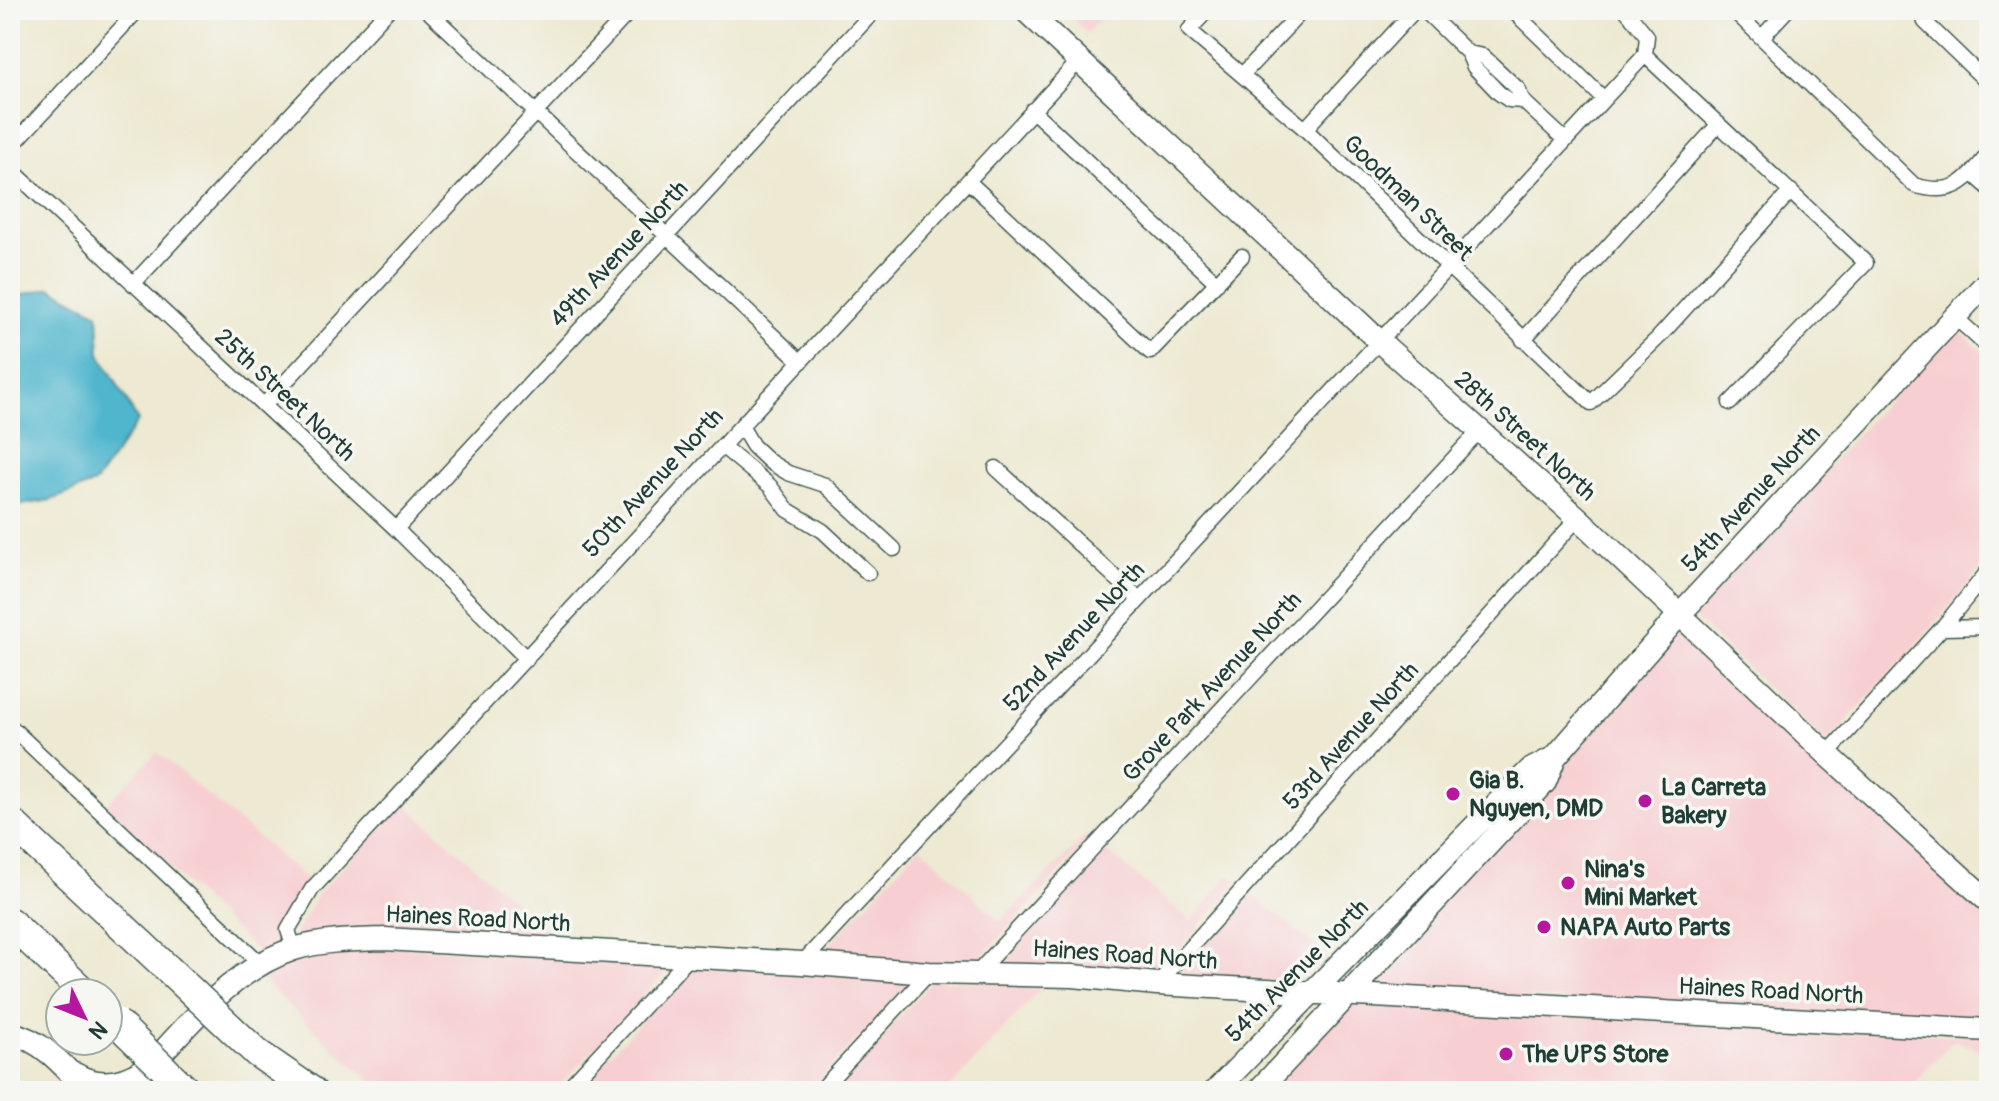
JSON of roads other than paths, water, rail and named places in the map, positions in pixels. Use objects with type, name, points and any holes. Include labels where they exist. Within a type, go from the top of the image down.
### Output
[{"type":"highway","points":[[10,821],[297,1091]]},
{"type":"highway","points":[[10,922],[68,977]]},
{"type":"highway","points":[[124,1031],[187,1091]]},
{"type":"highway","points":[[257,1053],[312,1091]]},
{"type":"street","points":[[10,148],[138,10]]},
{"type":"street","points":[[133,284],[388,10]]},
{"type":"street","points":[[427,10],[801,362]]},
{"type":"street","points":[[264,405],[631,10]]},
{"type":"street","name":"49th Avenue North","points":[[396,529],[875,10]]},
{"type":"street","name":"28th Street North","points":[[1025,10],[1379,341],[1578,518],[1827,754],[1989,902]]},
{"type":"street","name":"Goodman Street","points":[[1208,10],[1189,30],[1305,129],[1591,403],[1659,337],[1791,191]]},
{"type":"street","points":[[1242,75],[1303,10]]},
{"type":"street","points":[[1305,129],[1415,10]]},
{"type":"street","points":[[1424,10],[1468,53],[1474,67],[1499,93],[1509,100],[1523,101],[1565,140]]},
{"type":"street","points":[[1512,10],[1604,99]]},
{"type":"street","points":[[1626,10],[1647,36],[1645,55],[1866,263],[1730,403]]},
{"type":"street","points":[[1733,10],[1914,185],[1935,192],[1952,187],[1973,174],[1989,153]]},
{"type":"street","points":[[1762,37],[1787,10]]},
{"type":"street","points":[[1921,10],[1925,22],[1989,84]]},
{"type":"street","name":"52nd Avenue North","points":[[802,963],[1645,55]]},
{"type":"street","name":"50th Avenue North","points":[[294,949],[288,930],[312,889],[1079,61]]},
{"type":"street","points":[[1032,110],[1217,283]]},
{"type":"street","points":[[1523,340],[1719,124]]},
{"type":"street","name":"25th Street North","points":[[10,168],[396,529],[527,659]]},
{"type":"street","points":[[1973,174],[1989,188]]},
{"type":"street","points":[[968,181],[1150,352],[1242,256]]},
{"type":"street","name":"54th Avenue North","points":[[1258,1091],[1545,782],[1555,757],[1680,614],[1989,280]]},
{"type":"street","points":[[1955,317],[1989,348]]},
{"type":"street","points":[[741,426],[753,446],[770,462],[788,473],[825,485],[894,549]]},
{"type":"street","name":"Grove Park Avenue North","points":[[977,973],[1480,430]]},
{"type":"street","points":[[722,446],[770,486],[788,510],[823,531],[868,573]]},
{"type":"street","points":[[996,468],[1139,599]]},
{"type":"street","name":"53rd Avenue North","points":[[1157,984],[1578,518]]},
{"type":"street","points":[[1827,754],[1942,628],[1989,570]]},
{"type":"street","points":[[1942,628],[1989,627]]},
{"type":"street","points":[[10,726],[261,964],[231,985],[186,1027],[128,1091]]},
{"type":"street","name":"54th Avenue North","points":[[1215,1091],[1530,770],[1555,757]]},
{"type":"street","name":"Haines Road North","points":[[261,964],[294,949],[339,941],[385,939],[929,973],[1073,976],[1157,984],[1989,1030]]},
{"type":"street","points":[[565,1091],[689,958]]},
{"type":"street","points":[[820,1091],[929,973]]},
{"type":"street","points":[[10,1033],[44,1048],[87,1091]]},
{"type":"street","points":[[66,1068],[86,1080],[102,1084],[133,1076],[154,1062]]},
{"type":"water","points":[[51,288],[98,313],[100,354],[138,421],[95,483],[51,500],[21,505],[10,499],[10,297]]},
{"type":"place","name":"Gia B. Nguyen, DMD","points":[[1453,794]]},
{"type":"place","name":"La Carreta Bakery","points":[[1645,801]]},
{"type":"place","name":"Nina's Mini Market","points":[[1568,883]]},
{"type":"place","name":"NAPA Auto Parts","points":[[1544,927]]},
{"type":"place","name":"The UPS Store","points":[[1506,1054]]}]
